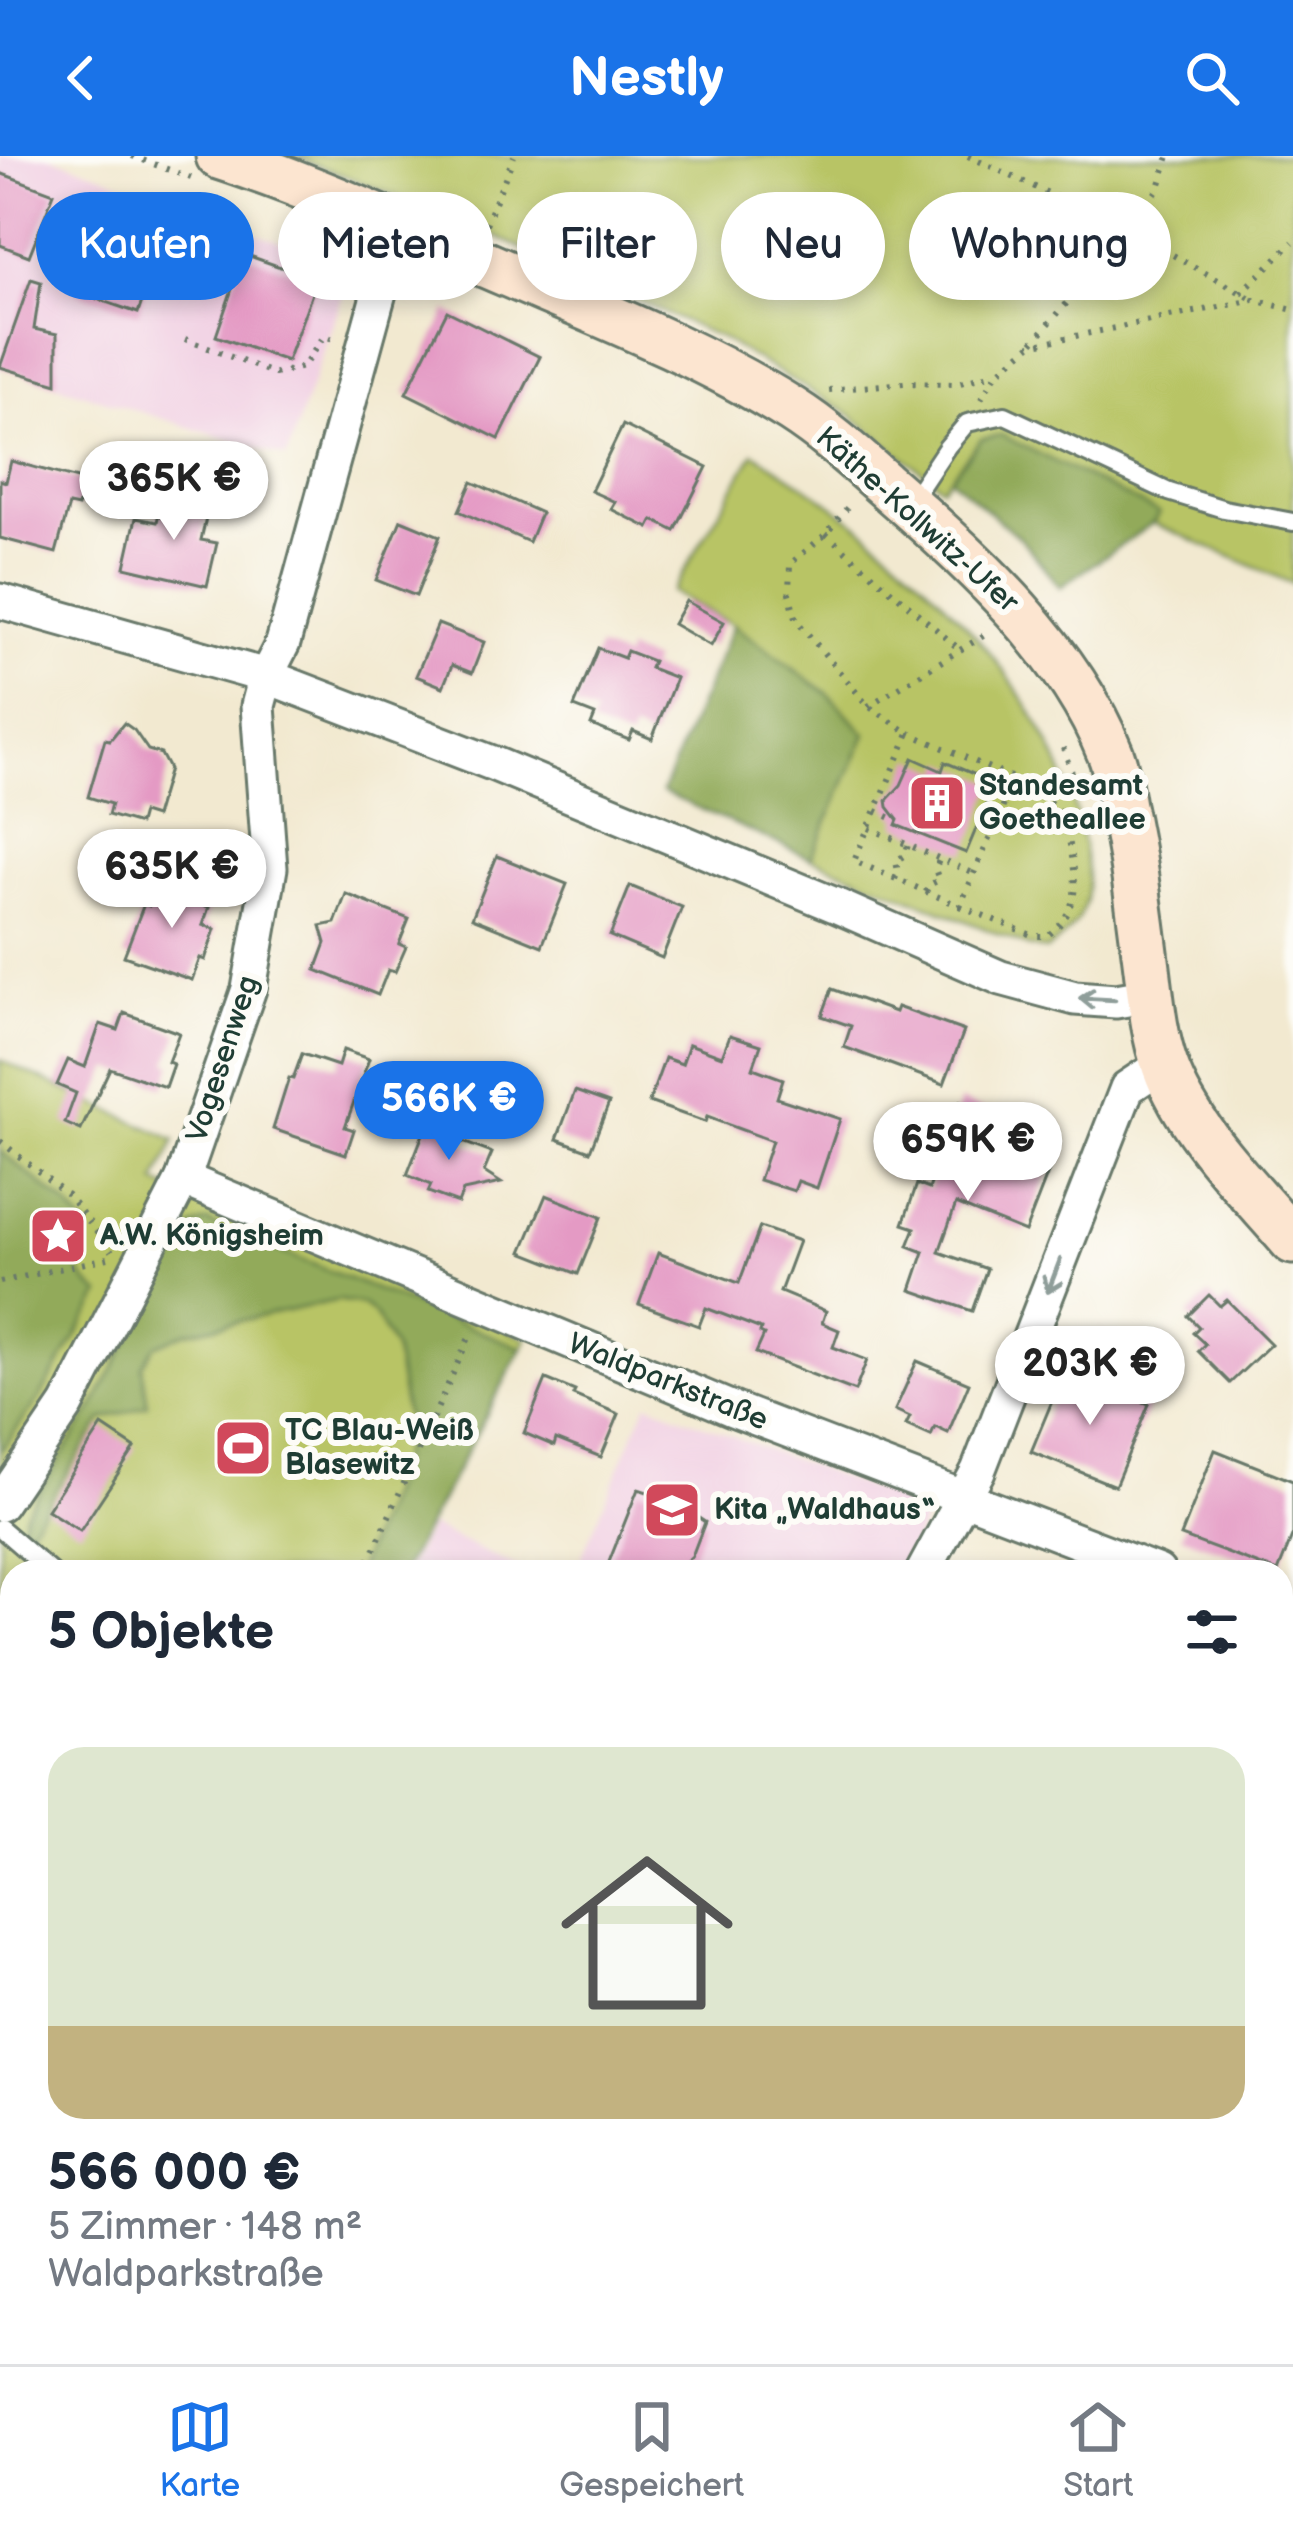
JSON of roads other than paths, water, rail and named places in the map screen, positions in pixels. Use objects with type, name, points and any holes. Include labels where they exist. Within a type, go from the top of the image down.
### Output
[{"type":"main road","name":"Käthe-Kollwitz-Ufer","points":[[219,156],[313,192]]},
{"type":"main road","name":"Käthe-Kollwitz-Ufer","points":[[493,268],[673,346],[831,437],[969,559],[1047,646],[1112,756],[1153,1008],[1160,1088]]},
{"type":"main road","points":[[1160,1088],[1293,1241]]},
{"type":"street","name":"Vogesenweg","points":[[0,1504],[67,1405],[183,1178],[249,989],[270,868],[259,706],[266,676],[283,643],[377,300]]},
{"type":"street","points":[[0,601],[266,676],[514,772],[1001,979],[1075,998],[1153,1008]]},
{"type":"street","points":[[929,1560],[978,1471],[1160,1088]]},
{"type":"street","name":"Waldparkstraße","points":[[183,1178],[730,1408],[1127,1560]]},
{"type":"lane","points":[[908,505],[967,423],[1005,415],[1169,492],[1293,522]]},
{"type":"lane","points":[[0,1528],[37,1560]]},
{"type":"place","name":"Standesamt Goetheallee","points":[[937,803]]},
{"type":"place","name":"A.W. Königsheim","points":[[58,1236]]},
{"type":"place","name":"TC Blau-Weiß Blasewitz","points":[[243,1448]]},
{"type":"place","name":"Kita „Waldhaus“","points":[[672,1510]]}]
